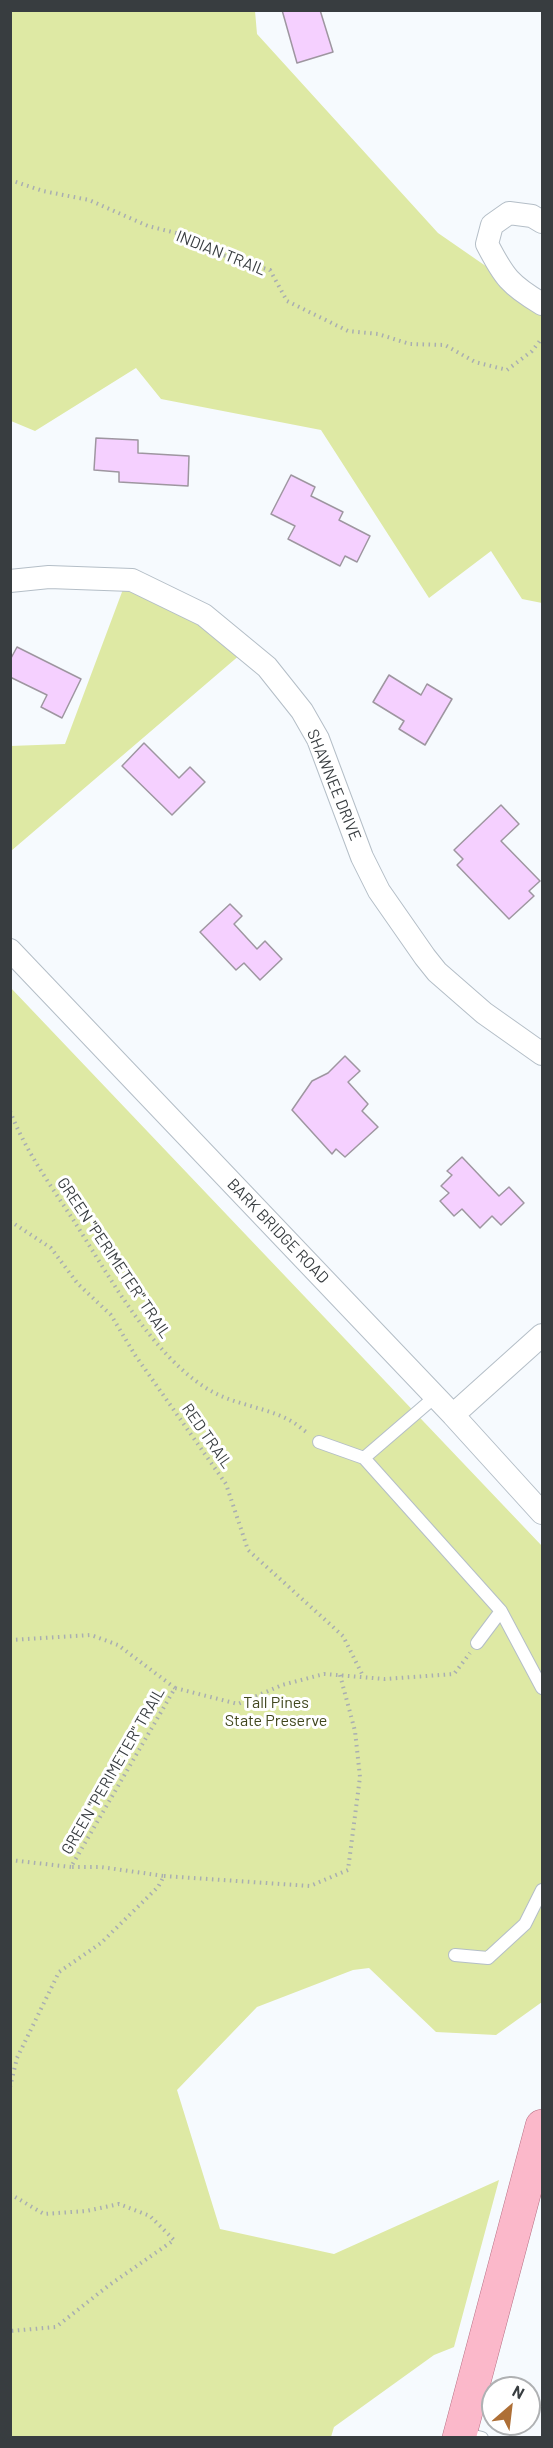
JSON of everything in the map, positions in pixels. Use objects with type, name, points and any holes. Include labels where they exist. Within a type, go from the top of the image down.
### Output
[{"type":"main road","points":[[467,2436],[543,2126]]},
{"type":"street","points":[[543,222],[532,216],[509,213],[492,225],[487,244],[501,272],[512,285],[543,304]]},
{"type":"street","name":"SHAWNEE DRIVE","points":[[10,581],[49,577],[132,580],[204,615],[254,654],[302,711],[318,739],[351,832],[375,882],[425,957],[437,972],[484,1013],[543,1054]]},
{"type":"street","name":"BARK BRIDGE ROAD","points":[[10,950],[436,1396],[543,1514]]},
{"type":"street","points":[[453,1414],[543,1335]]},
{"type":"lane","points":[[364,1458],[436,1396]]},
{"type":"lane","points":[[319,1442],[364,1458],[501,1611],[543,1688]]},
{"type":"lane","points":[[477,1643],[501,1611]]},
{"type":"lane","points":[[455,1955],[488,1958],[525,1924],[543,1890]]},
{"type":"path","name":"INDIAN TRAIL","points":[[10,180],[43,191],[89,200],[148,226],[180,234],[238,261],[270,270],[287,301],[348,331],[378,334],[410,344],[445,345],[475,362],[507,370],[532,351],[543,338]]},
{"type":"path","name":"GREEN \"PERIMETER\" TRAIL","points":[[10,1111],[17,1128],[53,1190],[114,1284],[167,1356],[205,1388],[227,1400],[291,1421],[319,1442]]},
{"type":"path","name":"RED TRAIL","points":[[10,1221],[51,1248],[78,1284],[111,1315],[135,1355],[226,1484],[248,1550],[343,1636],[363,1677]]},
{"type":"path","points":[[10,1640],[91,1635],[118,1645],[175,1688]]},
{"type":"path","name":"GREEN \"PERIMETER\" TRAIL","points":[[71,1867],[175,1688],[238,1704],[282,1685],[324,1674],[385,1679],[454,1674],[477,1643]]},
{"type":"path","name":"GREEN \"PERIMETER\" TRAIL","points":[[71,1867],[101,1867],[164,1876],[310,1886],[348,1870],[360,1777],[356,1731],[340,1675]]},
{"type":"path","points":[[10,1860],[71,1867]]},
{"type":"path","points":[[10,2087],[17,2058],[59,1972],[101,1943],[158,1887],[164,1876]]},
{"type":"path","points":[[10,2194],[44,2214],[86,2211],[119,2204],[150,2216],[174,2240],[108,2286],[57,2327],[10,2331]]},
{"type":"green space","points":[[11,11],[255,11],[257,34],[438,233],[542,305],[542,603],[522,599],[491,551],[429,598],[321,430],[161,399],[136,368],[35,431],[11,421]]},
{"type":"green space","points":[[125,584],[248,648],[11,851],[10,746],[65,744]]},
{"type":"green space","name":"Tall Pines State Preserve","points":[[10,987],[542,1546],[542,2002],[496,2035],[436,2032],[369,1968],[353,1970],[257,2007],[177,2090],[220,2229],[334,2254],[499,2180],[454,2347],[434,2355],[334,2427],[331,2437],[11,2437]]},
{"type":"building","points":[[282,10],[320,10],[333,52],[297,63]]},
{"type":"building","points":[[96,438],[138,440],[138,453],[189,456],[188,486],[119,482],[119,472],[94,470]]},
{"type":"building","points":[[291,475],[315,487],[311,496],[343,512],[339,520],[370,536],[357,562],[345,556],[340,566],[288,539],[295,526],[271,514]]},
{"type":"building","points":[[17,647],[81,679],[62,718],[41,707],[47,695],[10,677],[10,660]]},
{"type":"building","points":[[389,675],[421,695],[427,684],[452,699],[425,745],[399,729],[404,721],[373,702]]},
{"type":"building","points":[[144,743],[179,778],[190,767],[205,782],[172,815],[122,766]]},
{"type":"building","points":[[501,805],[519,824],[501,841],[540,881],[529,891],[534,896],[509,919],[457,865],[463,859],[454,850]]},
{"type":"building","points":[[230,904],[242,916],[234,924],[257,949],[265,941],[282,959],[260,980],[244,963],[236,970],[200,932]]},
{"type":"building","points":[[345,1056],[360,1071],[348,1082],[368,1104],[362,1111],[378,1127],[345,1157],[336,1149],[332,1154],[292,1110],[312,1081],[328,1073]]},
{"type":"building","points":[[462,1157],[499,1196],[509,1187],[524,1203],[501,1225],[492,1216],[480,1228],[462,1209],[454,1216],[440,1201],[449,1193],[441,1186],[452,1175],[447,1171]]}]
